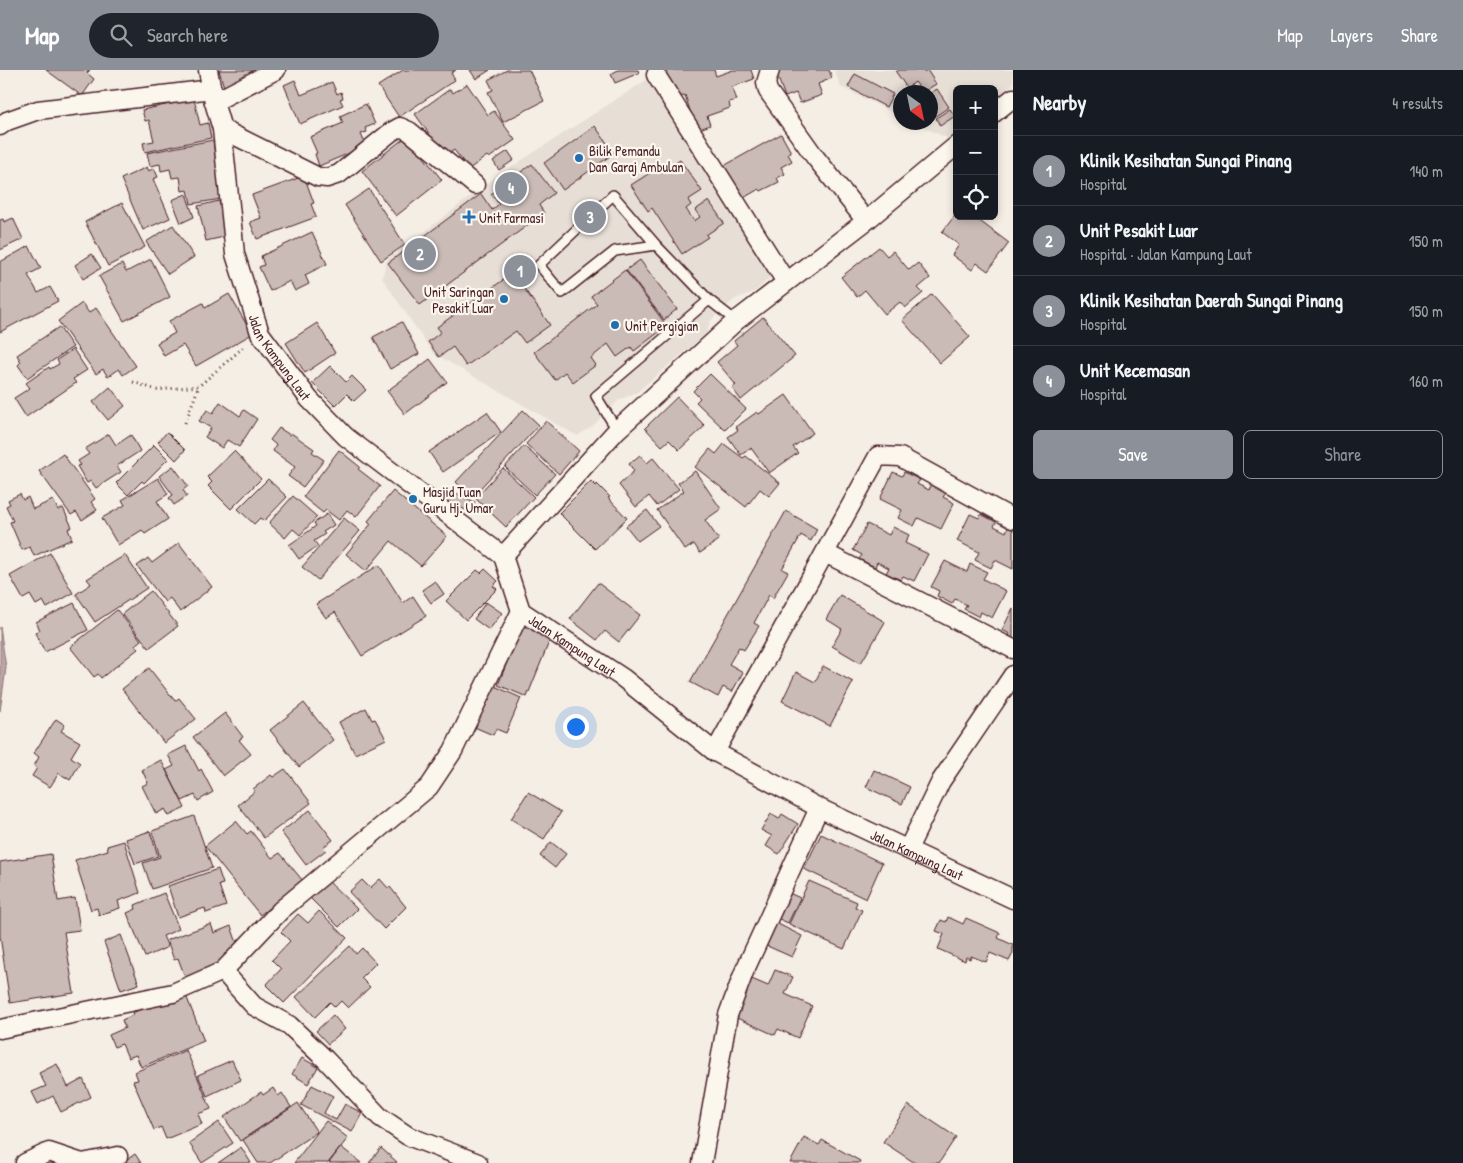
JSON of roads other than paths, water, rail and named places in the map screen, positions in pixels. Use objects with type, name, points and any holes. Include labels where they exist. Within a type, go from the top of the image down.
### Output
[{"type":"street","name":"Jalan Kampung Laut","points":[[208,70],[222,129],[235,254],[260,333],[309,399],[346,437],[503,556],[521,611],[623,678],[715,752],[819,808],[1013,899]]},
{"type":"street","points":[[0,126],[7,121],[38,110],[213,95],[276,70]]},
{"type":"street","points":[[770,70],[766,83],[768,91],[815,157],[866,221]]},
{"type":"street","points":[[656,75],[786,282]]},
{"type":"street","points":[[998,110],[1013,98]]},
{"type":"street","points":[[222,129],[318,178],[328,178],[339,174],[391,132],[400,127],[409,131],[475,185]]},
{"type":"street","points":[[503,556],[617,430],[736,321],[866,221],[953,148]]},
{"type":"street","points":[[715,752],[878,456],[900,457],[1013,519]]},
{"type":"street","points":[[825,553],[1013,649]]},
{"type":"street","points":[[0,1029],[173,993],[223,971],[281,910],[429,787],[453,751],[521,611]]},
{"type":"street","points":[[908,849],[941,781],[1013,675]]},
{"type":"street","points":[[702,1163],[728,1015],[744,972],[819,808]]},
{"type":"street","points":[[223,971],[254,1006],[289,1026],[325,1058],[380,1117],[408,1136],[478,1163]]},
{"type":"street","points":[[25,1163],[49,1152],[82,1163],[118,1156]]},
{"type":"lane","points":[[656,245],[615,251],[562,293],[539,265],[613,195],[656,245],[709,300],[736,321]]},
{"type":"lane","points":[[617,430],[596,396],[709,300]]},
{"type":"place","name":"Bilik Pemandu Dan Garaj Ambulan","points":[[579,158]]},
{"type":"place","name":"Unit Kecemasan","points":[[511,188]]},
{"type":"place","name":"Unit Farmasi","points":[[469,217]]},
{"type":"place","name":"Klinik Kesihatan Daerah Sungai Pinang","points":[[590,217]]},
{"type":"place","name":"Unit Pesakit Luar","points":[[420,254]]},
{"type":"place","name":"Klinik Kesihatan Sungai Pinang","points":[[520,271]]},
{"type":"place","name":"Unit Saringan Pesakit Luar","points":[[504,299]]},
{"type":"place","name":"Unit Pergigian","points":[[615,325]]},
{"type":"place","name":"Masjid Tuan Guru Hj. Umar","points":[[413,499]]}]
